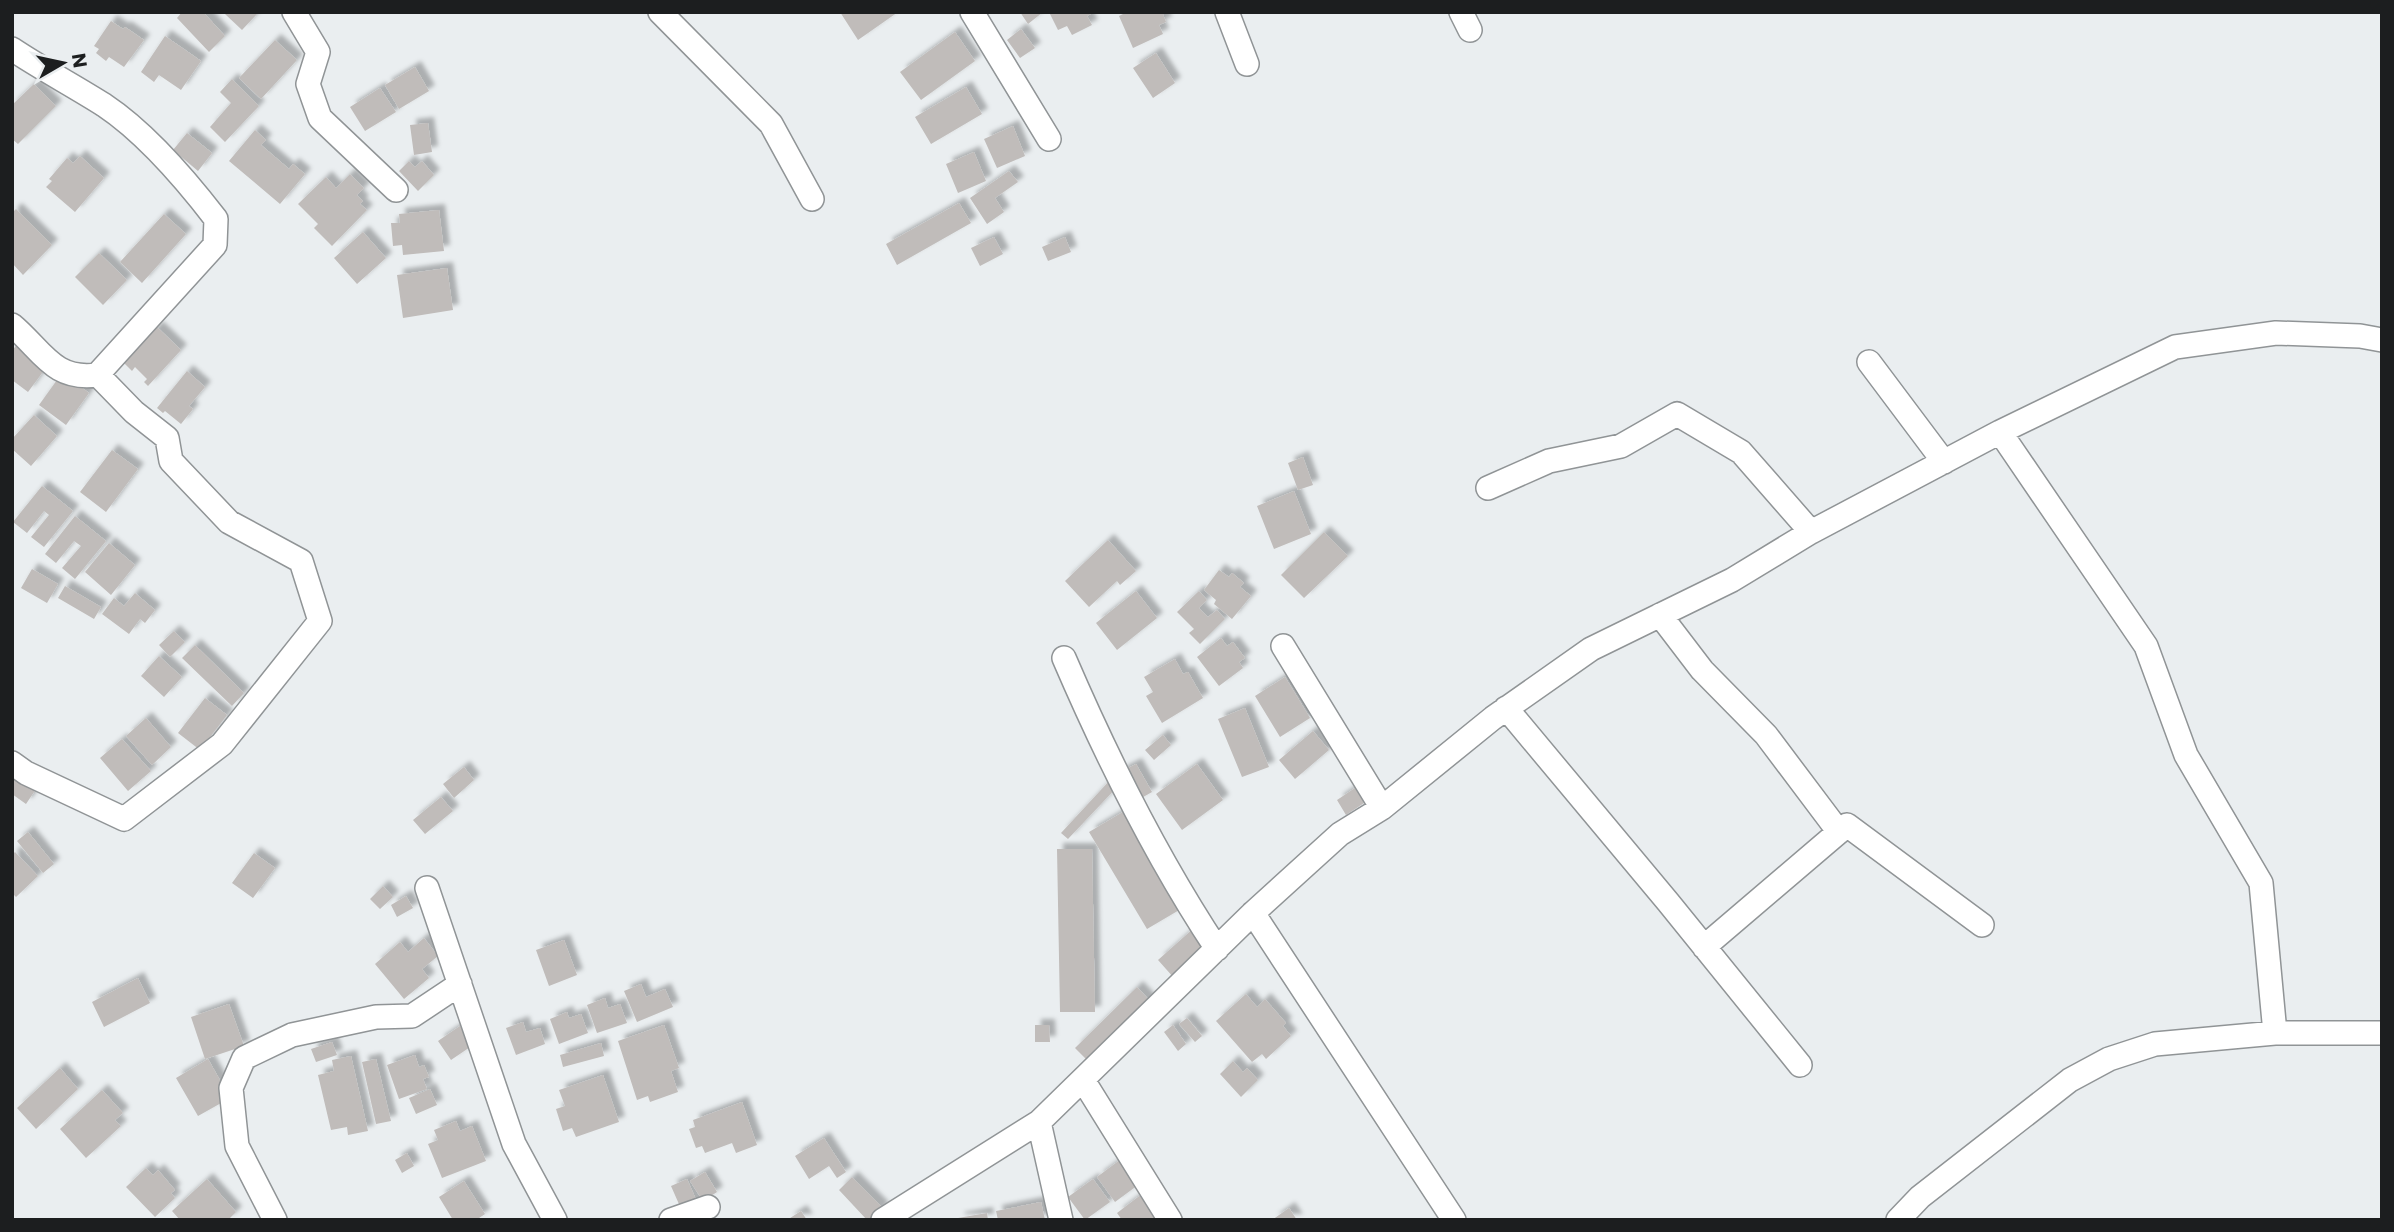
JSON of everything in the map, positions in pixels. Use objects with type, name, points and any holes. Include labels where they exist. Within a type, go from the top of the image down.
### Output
[{"type":"street","points":[[294,12],[318,52],[308,84],[320,118],[396,190]]},
{"type":"street","points":[[660,12],[771,124],[812,199]]},
{"type":"street","points":[[972,12],[1049,139]]},
{"type":"street","points":[[1227,12],[1247,64]]},
{"type":"street","points":[[12,49],[105,106],[186,179],[216,219],[215,244],[97,374],[82,377],[61,372],[12,325]]},
{"type":"street","points":[[883,1220],[1039,1122],[1253,913],[1340,834],[1382,808],[1506,708],[1591,649],[1731,580],[1811,532],[2000,432],[2175,347],[2276,333],[2360,336],[2382,340]]},
{"type":"street","points":[[1869,362],[1944,462]]},
{"type":"street","points":[[12,763],[26,773],[124,819],[222,744],[320,621],[301,561],[229,523],[171,461],[167,438],[134,412],[97,374]]},
{"type":"street","points":[[1488,488],[1549,461],[1621,446],[1677,414],[1741,452],[1811,532]]},
{"type":"street","points":[[2000,432],[2146,646],[2186,755],[2261,883],[2275,1033]]},
{"type":"street","points":[[1660,615],[1702,670],[1766,736],[1839,832]]},
{"type":"street","points":[[1283,646],[1382,808]]},
{"type":"street","points":[[1064,658],[1098,737],[1147,831],[1188,906],[1217,949]]},
{"type":"street","points":[[1506,708],[1800,1065]]},
{"type":"street","points":[[1704,947],[1847,825],[1982,925]]},
{"type":"street","points":[[427,888],[514,1144],[555,1220]]},
{"type":"street","points":[[1253,913],[1454,1220]]},
{"type":"street","points":[[275,1220],[237,1146],[231,1088],[244,1058],[292,1035],[376,1017],[412,1016],[460,984]]},
{"type":"street","points":[[1898,1220],[1920,1197],[2070,1080],[2109,1059],[2155,1044],[2275,1033],[2382,1033]]},
{"type":"street","points":[[1083,1080],[1170,1220]]},
{"type":"street","points":[[1039,1122],[1061,1220]]},
{"type":"street","points":[[671,1220],[708,1207]]},
{"type":"building","points":[[182,12],[203,12],[225,36],[209,52],[177,18]]},
{"type":"building","points":[[840,12],[898,12],[858,40]]},
{"type":"building","points":[[1020,12],[1043,12],[1028,24]]},
{"type":"building","points":[[1094,12],[1087,16],[1092,25],[1072,35],[1067,26],[1058,30],[1050,14]]},
{"type":"building","points":[[1127,12],[1162,12],[1166,22],[1159,25],[1163,34],[1133,48],[1119,16]]},
{"type":"building","points":[[225,14],[257,14],[242,30]]},
{"type":"building","points":[[111,21],[144,40],[124,67],[109,57],[106,61],[96,53],[99,49],[94,46]]},
{"type":"building","points":[[1021,29],[1035,48],[1020,58],[1007,40]]},
{"type":"building","points":[[955,32],[975,61],[921,100],[900,72]]},
{"type":"building","points":[[165,36],[201,61],[181,90],[159,75],[154,82],[141,72]]},
{"type":"building","points":[[275,40],[297,60],[261,99],[239,78]]},
{"type":"building","points":[[1156,53],[1175,83],[1153,98],[1133,68]]},
{"type":"building","points":[[415,67],[429,91],[399,109],[385,85]]},
{"type":"building","points":[[232,79],[259,106],[225,142],[210,127],[231,103],[220,92]]},
{"type":"building","points":[[34,84],[56,106],[18,144],[12,139],[12,105]]},
{"type":"building","points":[[966,87],[982,114],[931,144],[915,117]]},
{"type":"building","points":[[380,88],[396,112],[365,131],[350,107]]},
{"type":"building","points":[[428,123],[432,152],[414,155],[410,125]]},
{"type":"building","points":[[1013,126],[1025,156],[997,168],[984,139]]},
{"type":"building","points":[[255,130],[266,140],[261,145],[289,169],[293,164],[305,174],[280,204],[229,161]]},
{"type":"building","points":[[187,133],[212,153],[198,171],[173,150]]},
{"type":"building","points":[[974,152],[986,181],[958,193],[946,164]]},
{"type":"building","points":[[80,156],[104,178],[75,212],[46,187],[52,181],[49,179],[67,158],[73,163]]},
{"type":"building","points":[[409,161],[415,167],[422,161],[434,175],[418,191],[399,171]]},
{"type":"building","points":[[1009,171],[1018,182],[995,198],[1004,212],[987,224],[970,198]]},
{"type":"building","points":[[350,174],[364,188],[357,195],[363,201],[360,204],[367,210],[332,246],[314,228],[318,224],[298,204],[326,177],[336,188]]},
{"type":"building","points":[[959,203],[971,223],[897,265],[886,244]]},
{"type":"building","points":[[16,209],[52,245],[23,275],[12,263],[12,213]]},
{"type":"building","points":[[439,210],[444,251],[403,255],[402,245],[393,246],[391,223],[400,223],[399,214]]},
{"type":"building","points":[[164,214],[186,234],[142,283],[120,262]]},
{"type":"building","points":[[363,232],[386,258],[357,284],[334,258]]},
{"type":"building","points":[[994,237],[1003,254],[980,266],[971,248]]},
{"type":"building","points":[[1065,237],[1071,252],[1048,261],[1042,247]]},
{"type":"building","points":[[99,253],[127,280],[103,305],[75,277]]},
{"type":"building","points":[[447,268],[453,310],[403,318],[397,275]]},
{"type":"building","points":[[157,327],[181,350],[148,386],[144,382],[147,379],[135,367],[132,371],[124,363]]},
{"type":"building","points":[[18,343],[48,365],[28,392],[12,380],[12,351]]},
{"type":"building","points":[[187,371],[205,387],[189,406],[193,409],[181,424],[157,408]]},
{"type":"building","points":[[62,373],[89,393],[66,425],[39,405]]},
{"type":"building","points":[[34,415],[57,436],[31,466],[12,449],[12,439]]},
{"type":"building","points":[[112,450],[138,469],[106,512],[80,492]]},
{"type":"building","points":[[1303,457],[1313,485],[1298,490],[1288,463]]},
{"type":"building","points":[[42,486],[73,511],[44,547],[31,537],[49,515],[44,511],[27,533],[13,522]]},
{"type":"building","points":[[1294,491],[1311,534],[1274,549],[1257,506]]},
{"type":"building","points":[[75,516],[106,541],[75,579],[62,568],[81,546],[74,541],[56,563],[45,554]]},
{"type":"building","points":[[1324,532],[1348,556],[1304,598],[1281,575]]},
{"type":"building","points":[[1108,540],[1136,571],[1120,585],[1117,581],[1089,607],[1065,581]]},
{"type":"building","points":[[109,543],[135,565],[111,595],[85,572]]},
{"type":"building","points":[[32,569],[58,584],[47,603],[21,588]]},
{"type":"building","points":[[1219,570],[1229,577],[1232,573],[1244,583],[1240,587],[1251,596],[1232,619],[1214,604],[1216,600],[1204,590]]},
{"type":"building","points":[[65,586],[101,607],[94,619],[58,598]]},
{"type":"building","points":[[1136,591],[1157,618],[1117,650],[1096,623]]},
{"type":"building","points":[[1199,591],[1207,600],[1199,608],[1208,617],[1217,610],[1225,619],[1200,644],[1189,633],[1194,629],[1177,612]]},
{"type":"building","points":[[135,593],[155,610],[145,623],[140,619],[129,634],[102,614],[114,598],[124,606]]},
{"type":"building","points":[[174,631],[185,642],[170,657],[159,645]]},
{"type":"building","points":[[1221,638],[1227,646],[1233,642],[1245,658],[1239,662],[1243,668],[1219,686],[1197,657]]},
{"type":"building","points":[[195,645],[244,693],[232,706],[182,658]]},
{"type":"building","points":[[159,656],[182,677],[164,697],[141,676]]},
{"type":"building","points":[[1175,659],[1183,674],[1188,672],[1203,698],[1162,723],[1146,696],[1153,692],[1144,677]]},
{"type":"building","points":[[1285,677],[1310,718],[1280,737],[1255,696]]},
{"type":"building","points":[[205,698],[227,715],[200,750],[178,733]]},
{"type":"building","points":[[1245,708],[1269,767],[1242,777],[1218,719]]},
{"type":"building","points":[[146,718],[171,747],[152,765],[126,736]]},
{"type":"building","points":[[1313,731],[1329,750],[1295,779],[1279,760]]},
{"type":"building","points":[[1163,735],[1171,745],[1154,760],[1145,750]]},
{"type":"building","points":[[122,739],[151,771],[128,791],[100,758]]},
{"type":"building","points":[[1136,764],[1152,792],[1136,801],[1120,772]]},
{"type":"building","points":[[1197,764],[1223,800],[1182,830],[1156,794]]},
{"type":"building","points":[[464,767],[474,780],[454,798],[443,784]]},
{"type":"building","points":[[17,775],[36,789],[26,804],[12,794],[12,781]]},
{"type":"building","points":[[1112,778],[1119,785],[1068,839],[1061,833]]},
{"type":"building","points":[[1355,788],[1364,803],[1346,815],[1337,800]]},
{"type":"building","points":[[441,797],[453,811],[425,834],[413,820]]},
{"type":"building","points":[[1128,809],[1186,906],[1147,929],[1089,832]]},
{"type":"building","points":[[28,832],[54,864],[43,873],[17,841]]},
{"type":"building","points":[[1057,849],[1092,849],[1095,1012],[1060,1012]]},
{"type":"building","points":[[15,852],[38,876],[16,897],[12,893],[12,855]]},
{"type":"building","points":[[254,853],[275,868],[253,898],[232,883]]},
{"type":"building","points":[[383,886],[393,897],[380,909],[370,899]]},
{"type":"building","points":[[406,896],[413,908],[397,917],[391,905]]},
{"type":"building","points":[[1194,928],[1210,947],[1174,978],[1158,960]]},
{"type":"building","points":[[424,938],[438,956],[422,969],[429,978],[404,999],[375,964],[400,942],[408,952]]},
{"type":"building","points":[[564,940],[577,975],[549,986],[536,950]]},
{"type":"building","points":[[138,978],[150,1003],[104,1027],[92,1002]]},
{"type":"building","points":[[641,984],[646,997],[665,989],[673,1007],[637,1022],[624,991]]},
{"type":"building","points":[[1137,987],[1151,1002],[1090,1063],[1075,1048]]},
{"type":"building","points":[[1246,994],[1257,1007],[1265,999],[1286,1023],[1283,1026],[1291,1036],[1266,1059],[1262,1054],[1252,1062],[1216,1021]]},
{"type":"building","points":[[605,998],[608,1008],[620,1004],[627,1023],[597,1033],[587,1005]]},
{"type":"building","points":[[229,1004],[244,1046],[205,1059],[191,1017]]},
{"type":"building","points":[[567,1012],[569,1018],[581,1014],[588,1033],[559,1044],[550,1019]]},
{"type":"building","points":[[1187,1018],[1202,1036],[1195,1042],[1179,1024]]},
{"type":"building","points":[[523,1022],[526,1032],[540,1028],[545,1044],[516,1055],[506,1028]]},
{"type":"building","points":[[664,1025],[679,1068],[671,1071],[678,1092],[650,1102],[648,1096],[637,1100],[618,1041]]},
{"type":"building","points":[[1035,1025],[1049,1025],[1050,1042],[1035,1042]]},
{"type":"building","points":[[1173,1025],[1186,1044],[1178,1051],[1164,1032]]},
{"type":"building","points":[[460,1026],[473,1045],[451,1060],[438,1041]]},
{"type":"building","points":[[332,1042],[337,1055],[316,1062],[311,1049]]},
{"type":"building","points":[[601,1043],[604,1056],[563,1067],[560,1055]]},
{"type":"building","points":[[415,1055],[419,1067],[424,1065],[429,1077],[423,1079],[427,1089],[399,1099],[387,1065]]},
{"type":"building","points":[[351,1056],[368,1131],[348,1135],[347,1127],[331,1130],[318,1075],[334,1071],[332,1060]]},
{"type":"building","points":[[208,1059],[230,1098],[198,1116],[176,1078]]},
{"type":"building","points":[[376,1059],[391,1121],[376,1124],[362,1062]]},
{"type":"building","points":[[1233,1061],[1243,1072],[1247,1068],[1258,1080],[1241,1097],[1220,1074]]},
{"type":"building","points":[[60,1068],[78,1089],[36,1129],[17,1108]]},
{"type":"building","points":[[603,1075],[619,1122],[576,1137],[572,1128],[563,1131],[556,1109],[565,1106],[559,1090]]},
{"type":"building","points":[[430,1089],[437,1105],[416,1114],[409,1098]]},
{"type":"building","points":[[102,1090],[123,1113],[115,1120],[121,1126],[86,1158],[60,1129]]},
{"type":"building","points":[[742,1102],[757,1145],[736,1153],[732,1143],[705,1153],[702,1146],[696,1148],[689,1129],[695,1127],[693,1120]]},
{"type":"building","points":[[456,1121],[460,1131],[472,1126],[486,1161],[442,1178],[428,1144],[438,1140],[434,1130]]},
{"type":"building","points":[[824,1138],[846,1172],[837,1178],[829,1166],[809,1179],[795,1156]]},
{"type":"building","points":[[407,1153],[414,1166],[402,1173],[395,1160]]},
{"type":"building","points":[[1124,1157],[1142,1182],[1115,1202],[1097,1177]]},
{"type":"building","points":[[146,1168],[153,1175],[158,1170],[175,1190],[171,1193],[175,1198],[155,1217],[126,1187]]},
{"type":"building","points":[[705,1172],[717,1192],[703,1201],[690,1181]]},
{"type":"building","points":[[852,1177],[883,1208],[871,1220],[867,1220],[839,1190]]},
{"type":"building","points":[[207,1179],[236,1212],[228,1220],[180,1220],[172,1211]]},
{"type":"building","points":[[687,1179],[698,1204],[682,1211],[671,1186]]},
{"type":"building","points":[[1093,1179],[1110,1202],[1085,1220],[1068,1197]]},
{"type":"building","points":[[464,1181],[485,1214],[476,1220],[453,1220],[439,1197]]},
{"type":"building","points":[[1142,1194],[1157,1220],[1122,1220],[1117,1213]]},
{"type":"building","points":[[1041,1202],[1045,1220],[998,1220],[996,1211]]},
{"type":"building","points":[[1289,1208],[1297,1220],[1272,1220]]},
{"type":"building","points":[[801,1211],[807,1220],[787,1220]]},
{"type":"building","points":[[987,1213],[988,1220],[958,1218]]}]
